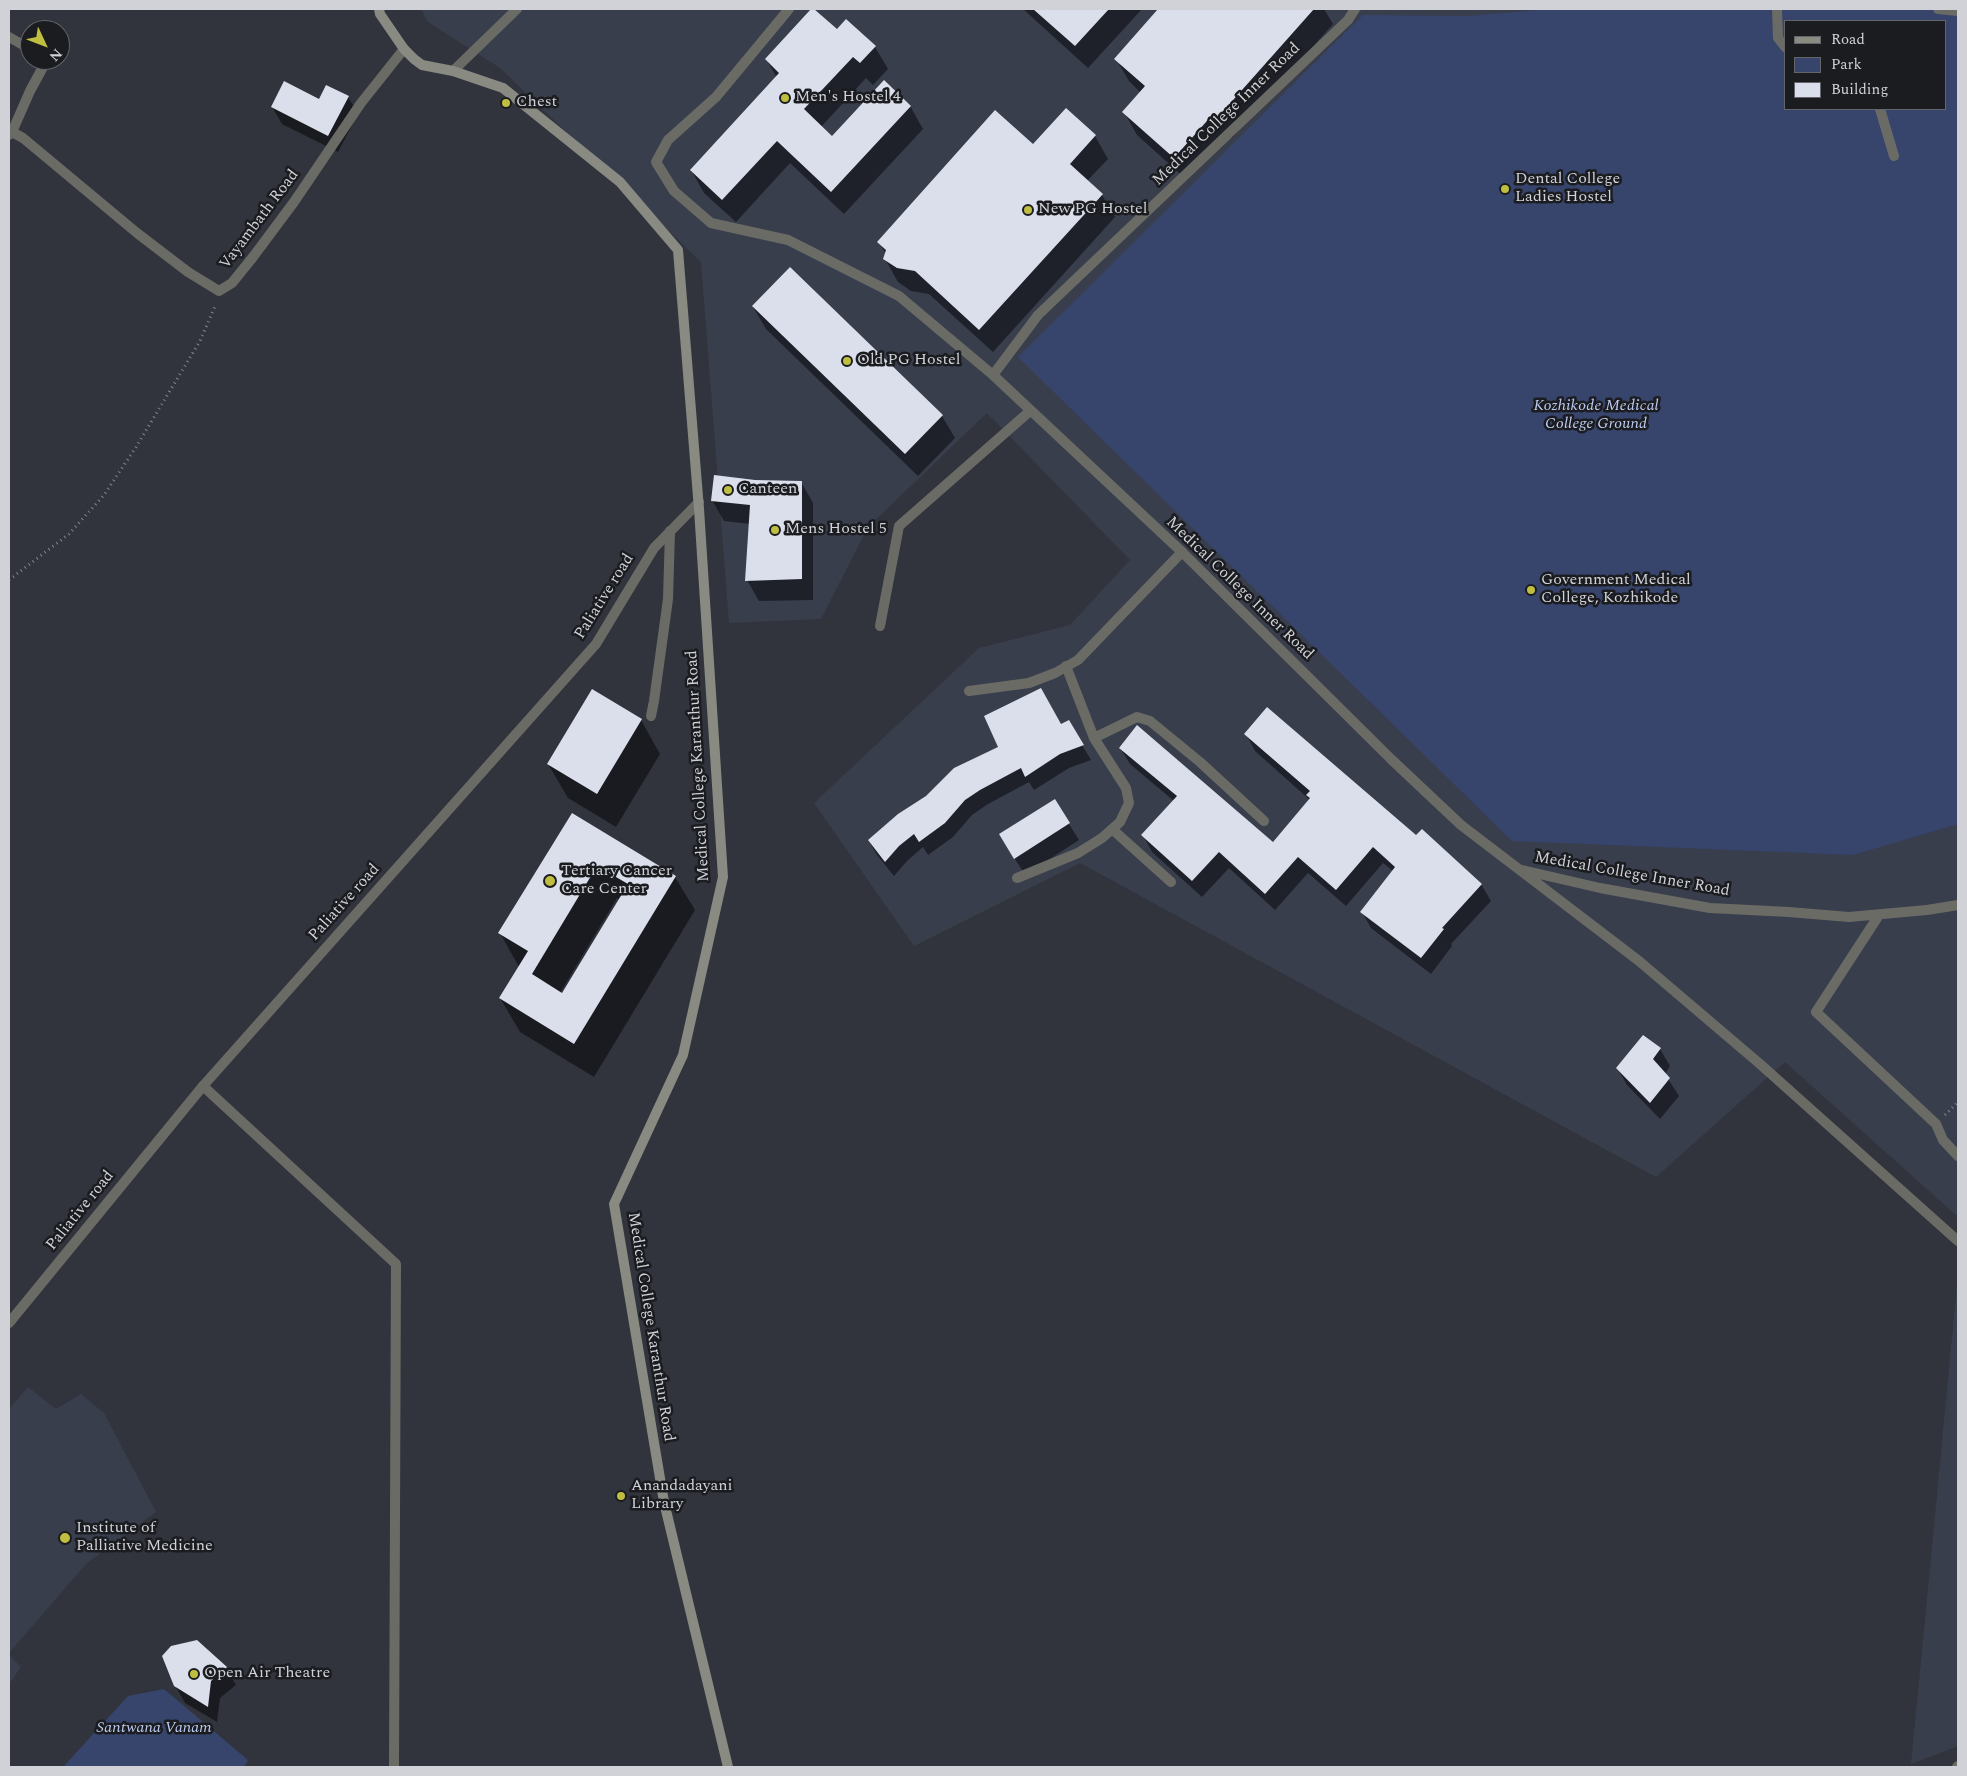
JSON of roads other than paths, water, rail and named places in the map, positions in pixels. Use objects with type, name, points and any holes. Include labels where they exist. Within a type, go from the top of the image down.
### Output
[{"type":"main road","name":"Medical College Karanthur Road","points":[[379,9],[380,14],[404,49],[422,65],[454,71],[503,88],[620,182],[678,250],[699,502],[723,877],[683,1055],[614,1204],[664,1502],[728,1767]]},
{"type":"street","points":[[454,71],[517,9]]},
{"type":"street","points":[[790,9],[716,97],[668,140],[656,162],[674,191],[711,224],[788,240],[899,296],[993,375]]},
{"type":"street","name":"Medical College Inner Road","points":[[1355,9],[1348,20],[1038,315],[993,375],[1182,552],[1461,825],[1518,870],[1600,888],[1710,908],[1849,917],[1958,905]]},
{"type":"street","points":[[1777,9],[1778,38],[1784,46]]},
{"type":"street","points":[[1938,9],[1958,11]]},
{"type":"street","points":[[9,37],[20,43]]},
{"type":"street","name":"Vayambath Road","points":[[41,70],[30,90],[11,134],[24,138],[137,233],[188,272],[219,291],[232,283],[253,257],[294,202],[361,103],[404,49]]},
{"type":"street","points":[[1880,110],[1894,156]]},
{"type":"street","points":[[880,626],[899,526],[1030,411]]},
{"type":"street","name":"Paliative road","points":[[9,1323],[203,1086],[596,644],[654,548],[699,502]]},
{"type":"street","points":[[650,716],[654,701],[668,599],[670,531]]},
{"type":"street","points":[[969,690],[1029,683],[1078,660],[1182,552]]},
{"type":"street","points":[[1017,878],[1078,853],[1102,838],[1120,822],[1129,803],[1126,788],[1094,738],[1066,666]]},
{"type":"street","points":[[1094,738],[1137,717],[1150,721],[1200,762],[1264,821]]},
{"type":"street","points":[[1112,829],[1171,882]]},
{"type":"street","points":[[1518,870],[1639,961],[1760,1064],[1958,1241]]},
{"type":"street","points":[[1879,914],[1816,1012],[1936,1124],[1943,1140],[1958,1156]]},
{"type":"street","points":[[203,1086],[396,1264],[394,1767]]},
{"type":"place","name":"Men's Hostel 4","points":[[785,98]]},
{"type":"place","name":"Chest","points":[[506,103]]},
{"type":"place","name":"Dental College Ladies Hostel","points":[[1505,189]]},
{"type":"place","name":"New PG Hostel","points":[[1028,210]]},
{"type":"place","name":"Old PG Hostel","points":[[847,361]]},
{"type":"place","name":"Canteen","points":[[728,490]]},
{"type":"place","name":"Mens Hostel 5","points":[[775,530]]},
{"type":"place","name":"Government Medical College, Kozhikode","points":[[1531,590]]},
{"type":"place","name":"Tertiary Cancer Care Center","points":[[550,881]]},
{"type":"place","name":"Anandadayani Library","points":[[621,1496]]},
{"type":"place","name":"Institute of Palliative Medicine","points":[[65,1538]]},
{"type":"place","name":"Open Air Theatre","points":[[194,1674]]},
{"type":"park label","name":"Kozhikode Medical College Ground","points":[[1596,416]]},
{"type":"park label","name":"Santwana Vanam","points":[[154,1729]]}]
